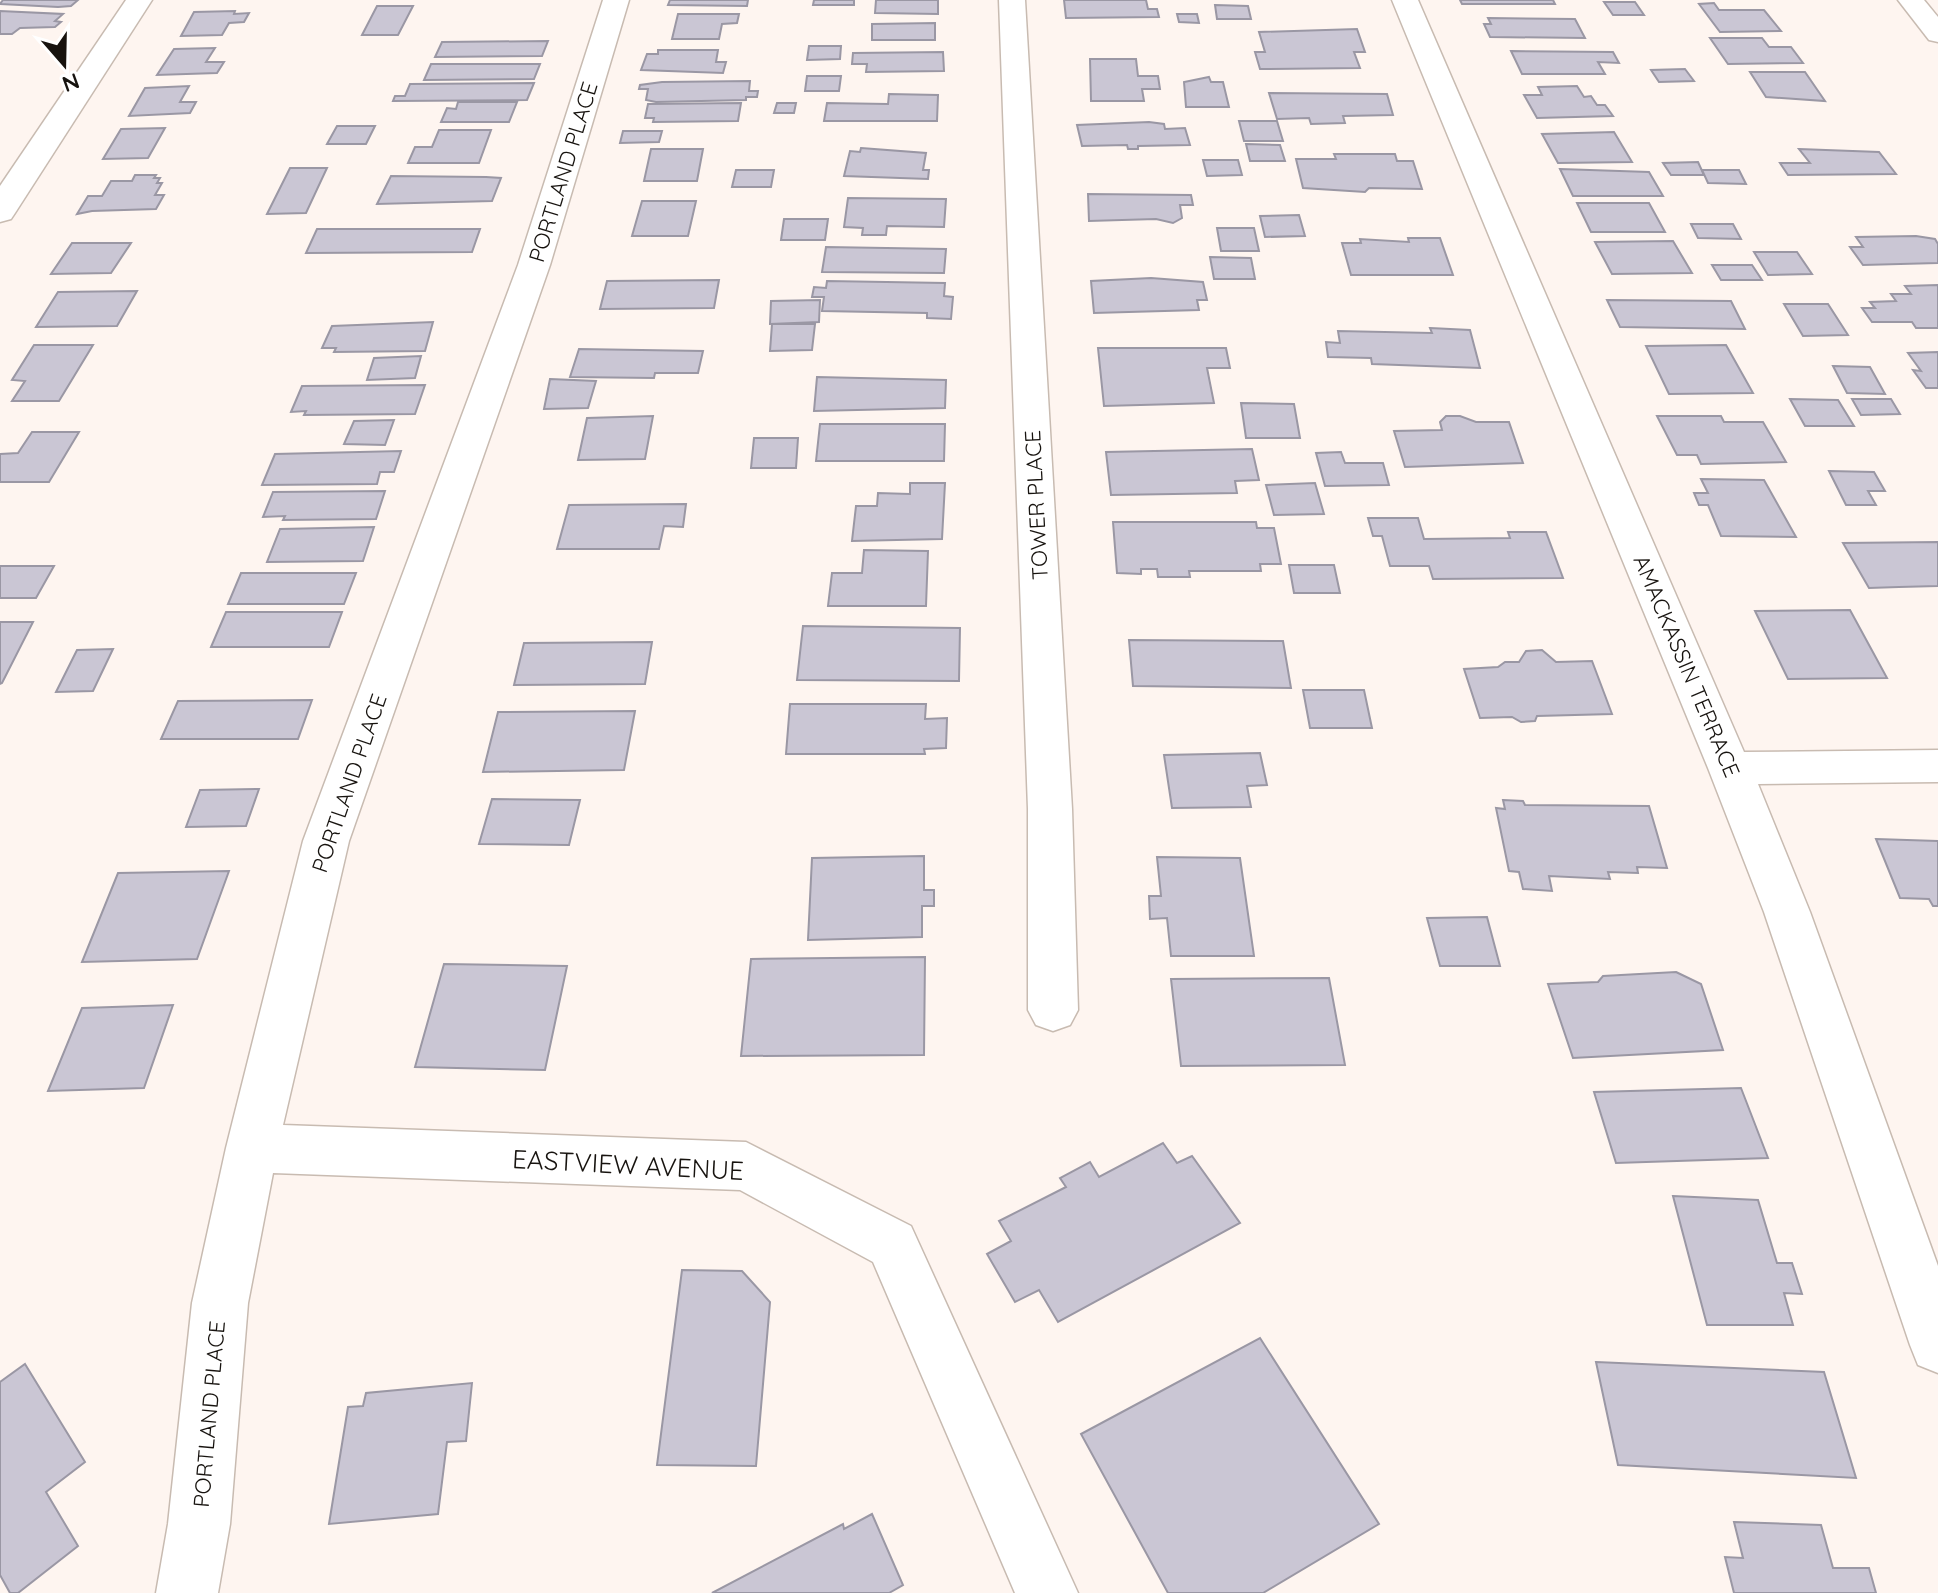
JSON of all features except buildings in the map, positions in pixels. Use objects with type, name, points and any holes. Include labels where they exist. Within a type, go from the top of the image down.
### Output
[{"type":"street","points":[[0,213],[139,0]]},
{"type":"street","name":"PORTLAND PLACE","points":[[187,1593],[199,1524],[220,1303],[252,1148],[326,841],[534,265],[616,0]]},
{"type":"street","name":"TOWER PLACE","points":[[1012,0],[1049,793],[1053,1010]]},
{"type":"street","name":"AMACKASSIN TERRACE","points":[[1405,0],[1730,768],[1787,912],[1938,1345]]},
{"type":"street","points":[[1911,0],[1938,34]]},
{"type":"street","points":[[1730,768],[1938,766]]},
{"type":"street","name":"EASTVIEW AVENUE","points":[[252,1148],[746,1166],[892,1244],[1047,1593]]}]
